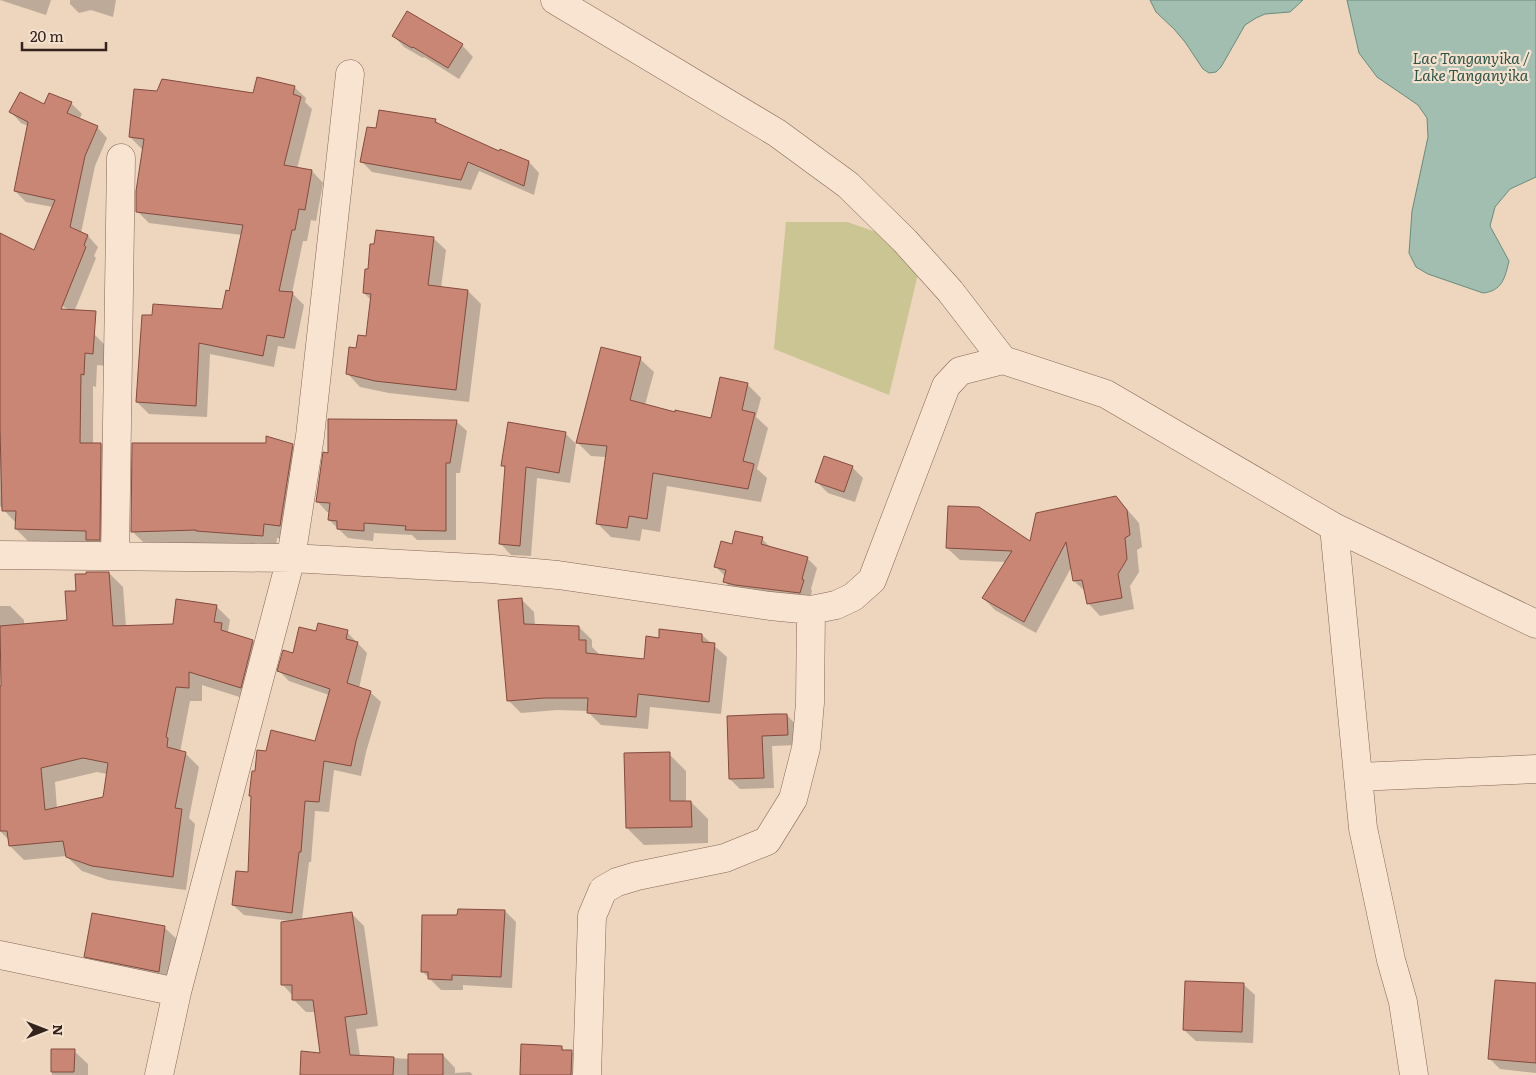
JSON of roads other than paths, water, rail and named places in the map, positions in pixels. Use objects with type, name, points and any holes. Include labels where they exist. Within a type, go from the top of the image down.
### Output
[{"type":"street","points":[[555,0],[777,133],[848,184],[905,241],[944,284],[1003,360]]},
{"type":"street","points":[[159,1075],[177,992],[291,558],[310,436],[350,74]]},
{"type":"street","points":[[115,556],[122,158]]},
{"type":"street","points":[[0,554],[291,558],[444,566],[558,575],[770,606],[811,610],[836,604],[853,597],[872,580],[946,386],[960,371],[1003,360],[1106,394],[1334,527],[1536,624]]},
{"type":"street","points":[[1334,527],[1363,828],[1391,960],[1403,1002],[1414,1075]]},
{"type":"street","points":[[587,1075],[592,916],[603,890],[617,882],[637,876],[725,858],[767,841],[793,799],[806,748],[810,703],[811,610]]},
{"type":"street","points":[[1358,776],[1536,769]]},
{"type":"street","points":[[0,955],[177,992]]},
{"type":"water","points":[[1150,0],[1303,0],[1290,12],[1265,14],[1245,25],[1221,67],[1216,72],[1209,73],[1203,69],[1174,29],[1156,12]]},
{"type":"water","name":"Lac Tanganyika / Lake Tanganyika","points":[[1347,0],[1536,0],[1536,177],[1510,189],[1495,207],[1490,226],[1509,261],[1502,283],[1495,290],[1483,293],[1428,274],[1416,267],[1409,253],[1412,211],[1428,137],[1427,118],[1418,105],[1377,77],[1359,53]]}]
